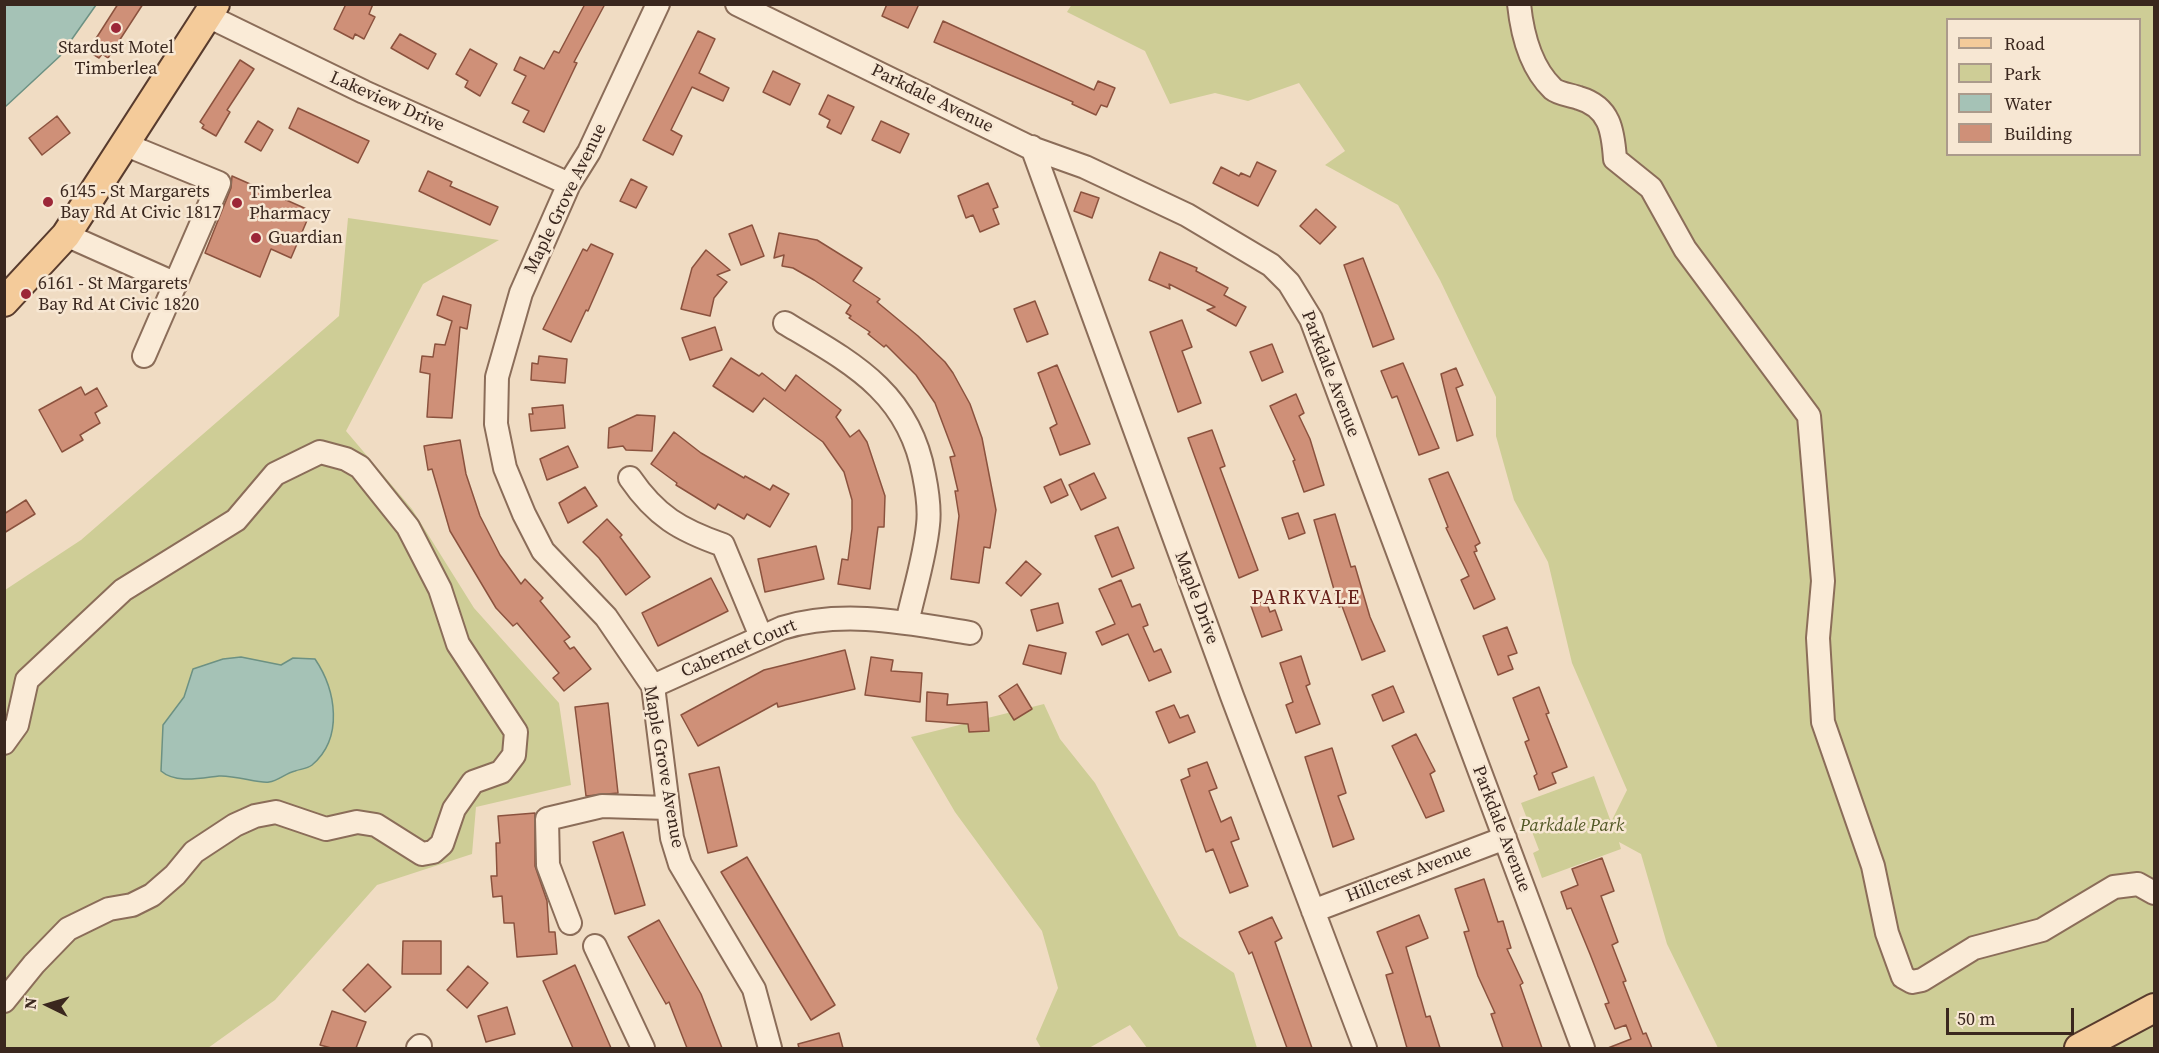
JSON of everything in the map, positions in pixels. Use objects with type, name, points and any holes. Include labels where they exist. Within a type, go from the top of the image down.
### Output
[{"type":"main road","points":[[4,302],[66,235],[212,10]]},
{"type":"main road","points":[[2079,1048],[2154,1008]]},
{"type":"street","name":"Maple Grove Avenue","points":[[658,4],[589,152],[569,183],[521,293],[497,377],[496,424],[505,468],[524,514],[543,551],[606,617],[653,686],[672,837],[680,864],[754,990],[770,1048]]},
{"type":"street","name":"Parkdale Avenue","points":[[737,4],[1032,147],[1137,190],[1228,238],[1271,265],[1301,301],[1311,319],[1408,575],[1583,1048]]},
{"type":"street","points":[[1519,4],[1521,24],[1537,69],[1554,91],[1592,101],[1612,127],[1615,159],[1652,188],[1685,249],[1809,416],[1823,581],[1818,638],[1823,722],[1874,866],[1887,933],[1903,977],[1912,982],[1922,980],[1974,948],[2042,930],[2114,887],[2138,884],[2154,893]]},
{"type":"street","name":"Lakeview Drive","points":[[212,10],[364,92],[569,183]]},
{"type":"street","points":[[124,144],[219,183],[144,356]]},
{"type":"street","name":"Maple Drive","points":[[1032,147],[1232,696],[1365,1048]]},
{"type":"street","points":[[66,235],[176,284]]},
{"type":"street","points":[[785,323],[841,357],[881,389],[907,419],[920,453],[927,488],[928,524],[907,623]]},
{"type":"street","points":[[4,743],[17,725],[27,680],[123,590],[236,520],[275,474],[320,452],[346,459],[360,467],[408,526],[441,589],[458,644],[516,732],[514,755],[501,772],[473,782],[454,810],[442,844],[433,852],[422,854],[376,825],[357,822],[326,829],[276,812],[255,816],[217,836],[194,852],[175,875],[152,895],[132,905],[109,909],[68,929],[34,964],[4,1001]]},
{"type":"street","points":[[630,478],[647,503],[669,521],[723,544],[760,634],[757,639]]},
{"type":"street","name":"Cabernet Court","points":[[653,686],[757,639],[802,622],[834,618],[907,623],[970,633]]},
{"type":"street","points":[[570,923],[548,865],[547,819],[602,806],[668,808]]},
{"type":"street","name":"Hillcrest Avenue","points":[[1314,911],[1505,838]]},
{"type":"street","points":[[595,946],[643,1048]]},
{"type":"green space","name":"Parkdale Park","points":[[1072,4],[2154,5],[2154,1048],[1718,1048],[1667,944],[1641,854],[1619,842],[1621,849],[1542,878],[1533,853],[1539,850],[1521,803],[1594,776],[1611,822],[1627,790],[1572,663],[1548,562],[1514,500],[1496,436],[1496,397],[1440,280],[1398,205],[1325,165],[1345,151],[1299,83],[1248,101],[1215,93],[1170,104],[1145,51],[1067,12]]},
{"type":"green space","points":[[348,218],[499,240],[423,284],[346,431],[412,509],[474,608],[559,703],[571,785],[476,807],[472,854],[377,885],[275,1000],[208,1048],[5,1048],[5,590],[81,540],[339,316]]},
{"type":"green space","points":[[1044,704],[1060,739],[1095,783],[1179,936],[1234,973],[1257,1048],[1147,1048],[1130,1025],[1089,1048],[1041,1048],[1036,1039],[1058,988],[1042,931],[955,812],[911,737]]},
{"type":"water","points":[[5,4],[96,5],[60,56],[5,107]]},
{"type":"water","points":[[241,657],[281,665],[293,658],[315,659],[332,699],[333,728],[322,754],[312,765],[269,782],[225,776],[181,779],[167,775],[161,771],[163,725],[184,697],[193,669],[223,659]]},
{"type":"building","name":"Stardust Motel Timberlea","points":[[118,4],[143,4],[108,58],[102,54],[99,58],[88,51]]},
{"type":"building","points":[[346,4],[373,4],[369,14],[375,17],[364,39],[355,34],[353,39],[334,29]]},
{"type":"building","points":[[585,4],[605,4],[574,62],[577,63],[544,132],[523,122],[529,111],[512,103],[526,76],[514,70],[520,57],[544,69],[554,51],[559,53]]},
{"type":"building","points":[[887,4],[919,4],[908,28],[882,16]]},
{"type":"building","points":[[943,21],[1094,90],[1098,81],[1115,88],[1107,107],[1101,105],[1096,115],[1072,104],[1073,102],[934,42]]},
{"type":"building","points":[[698,31],[715,39],[699,73],[729,88],[723,101],[692,87],[671,130],[682,136],[673,155],[643,140]]},
{"type":"building","points":[[400,34],[436,54],[428,69],[391,48]]},
{"type":"building","points":[[470,49],[497,64],[480,96],[465,87],[468,81],[456,74]]},
{"type":"building","points":[[240,60],[254,69],[227,110],[230,112],[216,136],[202,128],[204,125],[200,122]]},
{"type":"building","points":[[773,71],[800,84],[790,105],[763,92]]},
{"type":"building","points":[[828,95],[854,107],[841,134],[827,127],[830,120],[819,114]]},
{"type":"building","points":[[298,108],[369,141],[358,163],[289,128]]},
{"type":"building","points":[[57,116],[70,133],[42,155],[29,138]]},
{"type":"building","points":[[258,121],[273,130],[261,151],[245,142]]},
{"type":"building","points":[[881,121],[909,134],[900,153],[872,140]]},
{"type":"building","points":[[1257,162],[1276,171],[1258,206],[1213,183],[1221,167],[1239,176],[1241,173],[1250,177]]},
{"type":"building","points":[[428,171],[452,182],[450,186],[498,207],[490,225],[419,191]]},
{"type":"building","name":"Guardian","points":[[232,176],[311,211],[291,258],[271,249],[260,277],[205,253],[231,188]]},
{"type":"building","points":[[631,179],[647,187],[636,208],[620,201]]},
{"type":"building","points":[[988,183],[998,207],[993,209],[999,224],[980,232],[973,215],[966,218],[958,196]]},
{"type":"building","points":[[1081,192],[1099,198],[1092,218],[1074,211]]},
{"type":"building","points":[[1316,209],[1336,227],[1320,244],[1300,226]]},
{"type":"building","points":[[752,225],[764,256],[741,265],[729,234]]},
{"type":"building","points":[[779,233],[817,240],[862,268],[853,281],[880,299],[877,302],[918,336],[953,373],[970,404],[982,438],[996,510],[990,548],[984,547],[979,583],[951,579],[959,516],[955,491],[958,491],[950,457],[955,456],[935,403],[916,375],[886,345],[884,347],[868,334],[870,332],[849,318],[851,316],[846,313],[851,305],[793,268],[782,266],[784,255],[774,258]]},
{"type":"building","points":[[591,244],[613,254],[588,311],[586,310],[571,342],[543,329],[583,249],[587,251]]},
{"type":"building","points":[[706,250],[730,270],[717,275],[727,282],[714,298],[710,316],[681,309],[692,268]]},
{"type":"building","points":[[1160,252],[1197,268],[1196,271],[1228,288],[1224,295],[1246,307],[1236,326],[1207,310],[1215,307],[1169,284],[1170,289],[1149,280]]},
{"type":"building","points":[[1363,258],[1394,339],[1373,347],[1344,265]]},
{"type":"building","points":[[443,296],[471,305],[467,329],[460,327],[452,418],[427,417],[430,374],[420,372],[422,356],[433,357],[435,344],[445,345],[452,321],[437,315]]},
{"type":"building","points":[[1035,301],[1048,334],[1027,342],[1014,309]]},
{"type":"building","points":[[1182,320],[1192,347],[1182,351],[1201,403],[1178,412],[1150,332]]},
{"type":"building","points":[[715,327],[722,350],[690,360],[682,338]]},
{"type":"building","points":[[1272,344],[1283,372],[1262,381],[1250,352]]},
{"type":"building","points":[[539,356],[567,359],[565,383],[531,380],[532,363],[538,364]]},
{"type":"building","points":[[731,358],[759,376],[762,373],[785,391],[796,375],[841,410],[836,417],[850,437],[859,430],[867,442],[885,496],[884,527],[878,527],[870,589],[838,584],[842,559],[848,560],[852,529],[852,500],[844,472],[823,442],[764,398],[753,412],[713,386]]},
{"type":"building","points":[[1403,363],[1439,448],[1419,455],[1397,396],[1392,398],[1381,371]]},
{"type":"building","points":[[1057,365],[1090,444],[1060,455],[1050,428],[1057,424],[1038,373]]},
{"type":"building","points":[[1456,368],[1463,385],[1456,388],[1473,435],[1457,441],[1441,374]]},
{"type":"building","points":[[81,387],[85,395],[97,388],[107,406],[95,413],[100,423],[80,435],[83,440],[62,452],[39,410]]},
{"type":"building","points":[[1296,394],[1304,413],[1299,416],[1310,439],[1324,485],[1304,492],[1293,461],[1295,460],[1270,406]]},
{"type":"building","points":[[563,405],[565,428],[531,431],[529,414],[533,414],[532,408]]},
{"type":"building","points":[[637,415],[655,416],[652,451],[626,450],[623,446],[608,448],[609,428]]},
{"type":"building","points":[[1212,430],[1225,466],[1220,468],[1258,570],[1239,578],[1188,438]]},
{"type":"building","points":[[674,432],[701,453],[744,478],[745,476],[770,490],[773,485],[789,494],[770,527],[747,514],[744,519],[718,504],[715,509],[676,485],[677,483],[651,464]]},
{"type":"building","points":[[460,440],[466,474],[480,516],[500,555],[521,584],[525,579],[543,598],[540,601],[570,637],[564,641],[570,649],[574,647],[591,669],[564,691],[553,678],[559,673],[517,623],[513,626],[496,608],[450,531],[432,469],[428,470],[424,446]]},
{"type":"building","points":[[568,446],[578,467],[547,480],[540,459]]},
{"type":"building","points":[[1448,472],[1480,543],[1475,546],[1477,551],[1474,552],[1495,599],[1474,609],[1461,580],[1469,576],[1446,528],[1448,527],[1429,479]]},
{"type":"building","points":[[1094,473],[1106,498],[1081,510],[1069,485]]},
{"type":"building","points":[[1061,479],[1068,495],[1051,503],[1044,487]]},
{"type":"building","points":[[585,487],[597,506],[568,523],[559,503]]},
{"type":"building","points":[[26,500],[35,514],[4,533],[4,514]]},
{"type":"building","points":[[1298,513],[1305,533],[1289,539],[1282,518]]},
{"type":"building","points":[[1335,514],[1351,567],[1355,566],[1370,617],[1385,651],[1362,660],[1342,606],[1339,607],[1314,520]]},
{"type":"building","points":[[607,519],[622,535],[620,537],[650,577],[626,595],[599,558],[583,542]]},
{"type":"building","points":[[1118,527],[1134,568],[1112,577],[1095,536]]},
{"type":"building","points":[[816,546],[824,579],[765,592],[758,559]]},
{"type":"building","points":[[1026,561],[1041,574],[1021,596],[1006,583]]},
{"type":"building","points":[[711,578],[728,611],[658,646],[642,613]]},
{"type":"building","points":[[1121,580],[1132,607],[1140,604],[1148,625],[1143,627],[1154,652],[1161,649],[1171,672],[1149,681],[1128,634],[1102,645],[1096,632],[1115,624],[1099,589]]},
{"type":"building","points":[[1266,601],[1270,612],[1275,610],[1282,630],[1262,637],[1251,606]]},
{"type":"building","points":[[1058,603],[1063,623],[1037,631],[1031,610]]},
{"type":"building","points":[[1507,627],[1517,653],[1508,656],[1513,669],[1498,675],[1483,636]]},
{"type":"building","points":[[1029,645],[1066,653],[1061,674],[1023,664]]},
{"type":"building","points":[[845,650],[855,689],[778,707],[777,703],[698,746],[681,715],[764,670]]},
{"type":"building","points":[[1301,656],[1310,684],[1306,686],[1320,724],[1296,733],[1286,705],[1293,702],[1280,663]]},
{"type":"building","points":[[871,657],[893,660],[891,671],[922,673],[920,702],[865,695]]},
{"type":"building","points":[[1017,684],[1032,709],[1014,720],[999,696]]},
{"type":"building","points":[[1393,686],[1404,712],[1383,721],[1372,695]]},
{"type":"building","points":[[1539,687],[1549,713],[1546,714],[1567,767],[1552,773],[1556,783],[1539,790],[1534,776],[1537,774],[1525,742],[1529,740],[1513,698]]},
{"type":"building","points":[[927,692],[948,694],[947,705],[987,702],[989,731],[969,732],[968,724],[926,721]]},
{"type":"building","points":[[608,703],[618,793],[586,796],[575,707]]},
{"type":"building","points":[[1174,705],[1180,718],[1188,715],[1195,732],[1169,743],[1156,712]]},
{"type":"building","points":[[1416,734],[1435,771],[1430,774],[1444,811],[1426,818],[1392,746]]},
{"type":"building","points":[[1332,748],[1346,793],[1338,796],[1354,839],[1333,847],[1305,757]]},
{"type":"building","points":[[1207,762],[1217,788],[1209,791],[1221,822],[1231,817],[1239,839],[1231,842],[1248,886],[1230,893],[1213,849],[1206,852],[1181,780],[1190,776],[1188,769]]},
{"type":"building","points":[[719,767],[737,846],[708,853],[689,774]]},
{"type":"building","points":[[535,813],[535,866],[547,901],[549,932],[555,932],[557,954],[517,957],[514,923],[504,923],[502,896],[493,897],[491,876],[497,876],[496,843],[500,843],[498,816]]},
{"type":"building","points":[[623,832],[645,905],[615,914],[593,842]]},
{"type":"building","points":[[747,857],[835,1005],[811,1020],[721,872]]},
{"type":"building","points":[[1602,858],[1614,891],[1601,896],[1618,942],[1612,945],[1643,1034],[1646,1033],[1652,1048],[1608,1048],[1631,1039],[1626,1025],[1615,1029],[1605,1004],[1609,1003],[1590,954],[1571,908],[1567,909],[1561,892],[1578,885],[1572,869]]},
{"type":"building","points":[[1484,879],[1498,922],[1503,921],[1511,948],[1507,949],[1523,983],[1520,985],[1542,1048],[1503,1048],[1491,1014],[1495,1013],[1478,976],[1464,932],[1469,931],[1455,889]]},
{"type":"building","points":[[1419,915],[1428,938],[1406,947],[1426,1017],[1430,1016],[1440,1048],[1407,1048],[1386,975],[1393,973],[1377,932]]},
{"type":"building","points":[[1272,917],[1282,938],[1275,942],[1312,1048],[1287,1048],[1252,952],[1249,954],[1239,932]]},
{"type":"building","points":[[659,920],[701,994],[722,1048],[687,1048],[669,1002],[666,1004],[628,937]]},
{"type":"building","points":[[403,941],[441,941],[441,974],[402,974]]},
{"type":"building","points":[[368,964],[391,987],[365,1012],[343,990]]},
{"type":"building","points":[[575,965],[611,1048],[573,1048],[543,981]]},
{"type":"building","points":[[468,966],[488,983],[467,1008],[447,990]]},
{"type":"building","points":[[507,1007],[515,1034],[486,1042],[478,1016]]},
{"type":"building","points":[[332,1011],[366,1022],[356,1048],[331,1048],[320,1045]]},
{"type":"building","points":[[839,1033],[843,1048],[799,1048],[798,1044]]},
{"type":"place","name":"Stardust Motel Timberlea","points":[[116,28]]},
{"type":"place","name":"6145 - St Margarets Bay Rd At Civic 1817","points":[[48,202]]},
{"type":"place","name":"Timberlea Pharmacy","points":[[237,203]]},
{"type":"place","name":"Guardian","points":[[256,238]]},
{"type":"place","name":"6161 - St Margarets Bay Rd At Civic 1820","points":[[26,294]]},
{"type":"district","name":"PARKVALE","points":[[1306,599]]}]
